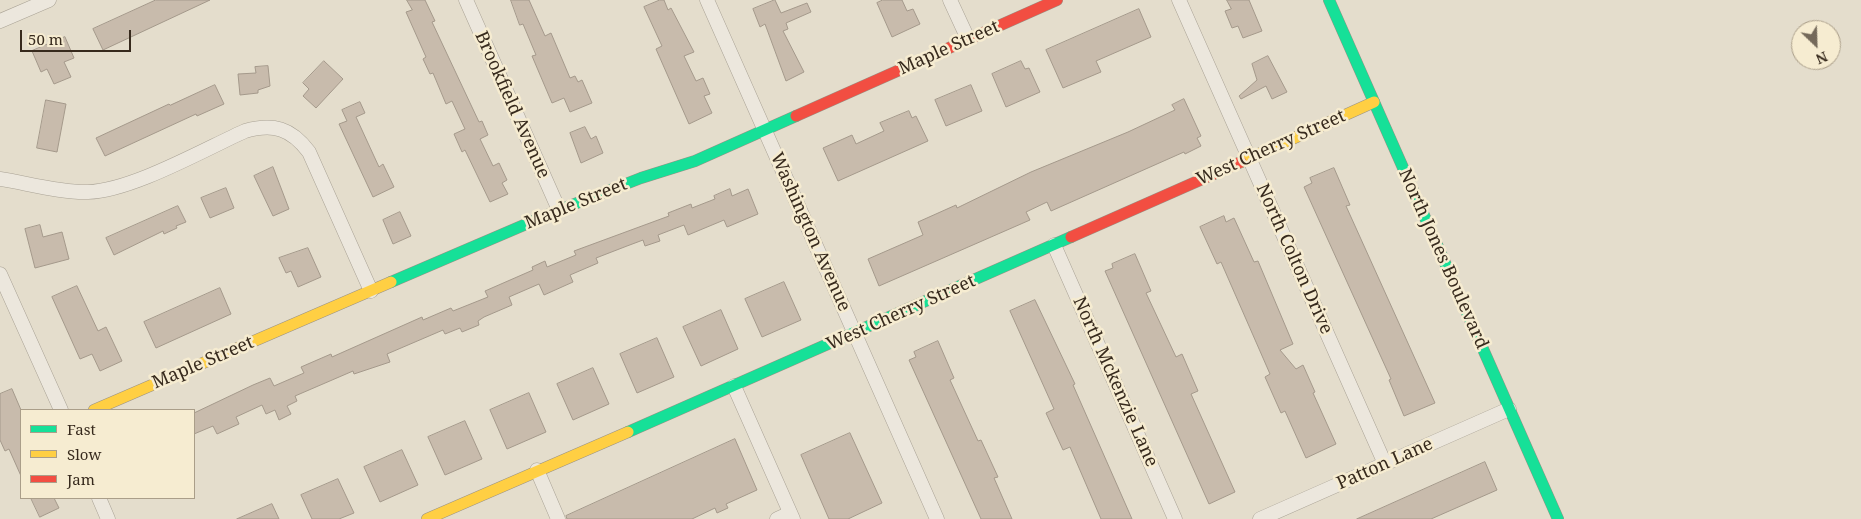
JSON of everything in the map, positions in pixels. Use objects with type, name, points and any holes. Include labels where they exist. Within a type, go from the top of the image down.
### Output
[{"type":"street","points":[[0,21],[49,0]]},
{"type":"street","name":"Brookfield Avenue","points":[[466,0],[559,210]]},
{"type":"street","name":"Washington Avenue","points":[[707,0],[937,519]]},
{"type":"street","points":[[950,0],[968,39]]},
{"type":"street","name":"Maple Street","points":[[96,409],[559,210],[641,178],[695,161],[1058,0]]},
{"type":"street","name":"North Colton Drive","points":[[1179,0],[1385,464]]},
{"type":"street","name":"North Jones Boulevard","points":[[1329,0],[1558,519]]},
{"type":"street","name":"West Cherry Street","points":[[427,519],[536,470],[855,334],[1374,102]]},
{"type":"street","points":[[0,179],[86,192],[102,191],[135,181],[245,131],[262,126],[288,132],[300,140],[309,152],[371,291]]},
{"type":"street","name":"North Mckenzie Lane","points":[[1054,245],[1175,519]]},
{"type":"street","points":[[0,274],[61,409]]},
{"type":"street","points":[[734,386],[791,516],[776,519]]},
{"type":"street","name":"Patton Lane","points":[[1260,519],[1509,409]]},
{"type":"street","points":[[536,470],[558,519]]},
{"type":"street","points":[[99,499],[108,519]]},
{"type":"building","points":[[156,0],[210,0],[103,50],[93,29]]},
{"type":"building","points":[[407,0],[425,0],[435,21],[432,22],[479,122],[482,121],[488,135],[480,139],[493,166],[499,163],[507,180],[502,183],[508,194],[490,202],[465,150],[462,152],[454,134],[465,129],[452,101],[446,104],[433,73],[430,74],[423,59],[426,57],[406,12],[412,10]]},
{"type":"building","points":[[511,0],[529,0],[545,36],[551,33],[570,78],[575,76],[578,82],[582,80],[592,103],[570,112],[564,98],[552,103],[532,56],[536,55],[523,24],[520,25]]},
{"type":"building","points":[[664,0],[668,10],[671,8],[694,52],[684,56],[696,81],[703,78],[710,94],[704,96],[712,113],[689,124],[656,49],[662,46],[644,7]]},
{"type":"building","points":[[775,0],[781,13],[807,3],[811,12],[786,23],[788,29],[783,31],[804,72],[786,81],[765,24],[760,27],[753,9]]},
{"type":"building","points":[[883,0],[902,0],[907,11],[913,9],[920,24],[892,37],[877,3]]},
{"type":"building","points":[[1227,0],[1249,0],[1262,31],[1243,38],[1238,26],[1232,28],[1225,11],[1231,9]]},
{"type":"building","points":[[1139,9],[1151,37],[1096,61],[1101,72],[1063,88],[1046,50]]},
{"type":"building","points":[[65,37],[74,58],[64,62],[71,77],[54,84],[47,69],[41,72],[32,51]]},
{"type":"building","points":[[1268,56],[1287,92],[1272,99],[1266,86],[1241,99],[1239,96],[1257,80],[1252,64]]},
{"type":"building","points":[[324,61],[343,79],[316,108],[303,96],[309,89],[303,83]]},
{"type":"building","points":[[1021,61],[1025,69],[1029,68],[1040,92],[1006,107],[992,74]]},
{"type":"building","points":[[268,66],[270,86],[258,90],[258,93],[240,95],[238,74],[256,73],[255,67]]},
{"type":"building","points":[[215,85],[224,104],[197,116],[196,114],[105,156],[96,138]]},
{"type":"building","points":[[971,85],[982,111],[946,126],[935,100]]},
{"type":"building","points":[[1184,99],[1201,136],[1197,138],[1201,146],[1051,211],[1047,202],[1026,212],[1030,220],[879,286],[868,259],[923,235],[918,222],[956,205],[957,208],[1031,172],[1128,132],[1175,110],[1172,105]]},
{"type":"building","points":[[46,100],[66,104],[57,152],[37,148]]},
{"type":"building","points":[[360,102],[365,113],[356,117],[379,167],[383,164],[394,187],[373,197],[339,124],[347,121],[342,110]]},
{"type":"building","points":[[909,111],[912,118],[916,116],[928,141],[838,181],[823,148],[852,135],[856,144],[884,131],[880,123]]},
{"type":"building","points":[[585,127],[591,139],[596,136],[603,153],[581,163],[570,133]]},
{"type":"building","points":[[273,167],[289,209],[273,216],[254,176]]},
{"type":"building","points":[[1334,168],[1350,205],[1346,206],[1435,403],[1404,416],[1389,380],[1391,379],[1304,187],[1312,183],[1310,178]]},
{"type":"building","points":[[226,188],[234,208],[210,218],[201,198]]},
{"type":"building","points":[[730,189],[732,196],[748,189],[758,214],[727,227],[724,220],[688,235],[684,225],[658,235],[660,241],[645,246],[643,240],[596,258],[598,263],[570,275],[573,282],[544,295],[539,284],[509,297],[512,305],[484,317],[478,321],[479,325],[462,332],[460,328],[445,334],[443,330],[387,354],[390,362],[354,374],[353,371],[295,396],[297,401],[287,406],[291,414],[279,420],[275,410],[266,414],[262,405],[236,417],[239,424],[217,434],[213,426],[195,434],[195,413],[253,385],[270,378],[274,386],[304,373],[301,367],[331,354],[332,357],[422,317],[423,320],[451,308],[453,311],[488,297],[485,291],[533,270],[532,267],[545,261],[547,267],[576,255],[574,251],[669,216],[668,213],[691,204],[692,208],[715,199],[714,196]]},
{"type":"building","points":[[178,206],[186,222],[164,234],[163,231],[114,255],[106,238]]},
{"type":"building","points":[[400,212],[411,236],[393,244],[383,220]]},
{"type":"building","points":[[1224,216],[1226,222],[1234,218],[1254,262],[1258,261],[1293,344],[1280,350],[1296,369],[1303,365],[1315,392],[1313,393],[1336,444],[1306,458],[1285,411],[1281,413],[1265,377],[1270,374],[1221,262],[1217,264],[1200,227]]},
{"type":"building","points":[[40,225],[43,237],[62,232],[69,259],[35,268],[25,229]]},
{"type":"building","points":[[308,248],[321,277],[298,287],[291,271],[286,273],[279,258]]},
{"type":"building","points":[[1135,254],[1151,291],[1146,293],[1176,357],[1182,354],[1198,391],[1191,394],[1235,492],[1209,504],[1105,271],[1113,268],[1112,264]]},
{"type":"building","points":[[784,282],[801,320],[762,337],[745,299]]},
{"type":"building","points":[[77,286],[98,331],[106,327],[122,361],[100,371],[92,354],[80,359],[52,297]]},
{"type":"building","points":[[220,288],[231,314],[156,348],[144,322]]},
{"type":"building","points":[[1035,300],[1075,384],[1073,385],[1132,519],[1101,519],[1070,447],[1063,450],[1046,413],[1054,409],[1010,311]]},
{"type":"building","points":[[721,310],[738,349],[701,366],[683,327]]},
{"type":"building","points":[[657,338],[674,377],[637,393],[620,354]]},
{"type":"building","points":[[938,341],[954,378],[950,380],[978,441],[981,440],[998,477],[994,478],[1012,519],[981,519],[909,360],[916,357],[914,352]]},
{"type":"building","points":[[593,368],[609,404],[573,420],[557,384]]},
{"type":"building","points":[[12,389],[21,409],[20,474],[9,449],[5,451],[0,440],[0,394]]},
{"type":"building","points":[[529,393],[546,432],[507,449],[490,410]]},
{"type":"building","points":[[465,421],[482,459],[445,475],[428,437]]},
{"type":"building","points":[[850,433],[882,503],[848,519],[829,519],[801,455]]},
{"type":"building","points":[[735,439],[757,490],[726,504],[728,508],[717,513],[715,508],[692,519],[567,519],[566,516]]},
{"type":"building","points":[[402,450],[418,485],[380,502],[364,467]]},
{"type":"building","points":[[1485,462],[1497,490],[1431,519],[1357,519]]},
{"type":"building","points":[[338,479],[354,513],[339,519],[312,519],[301,495]]},
{"type":"building","points":[[31,499],[54,499],[59,508],[40,517]]},
{"type":"building","points":[[272,504],[279,519],[237,519]]},
{"type":"traffic: fast","points":[[1329,0],[1558,519]]},
{"type":"traffic: fast","points":[[391,282],[559,210],[641,178],[695,161],[796,116]]},
{"type":"traffic: fast","points":[[628,432],[1071,237]]},
{"type":"traffic: slow","points":[[1241,162],[1374,102]]},
{"type":"traffic: slow","points":[[96,409],[391,282]]},
{"type":"traffic: slow","points":[[427,519],[628,432]]},
{"type":"traffic: jam","points":[[796,116],[1057,0]]},
{"type":"traffic: jam","points":[[1071,237],[1241,162]]}]
